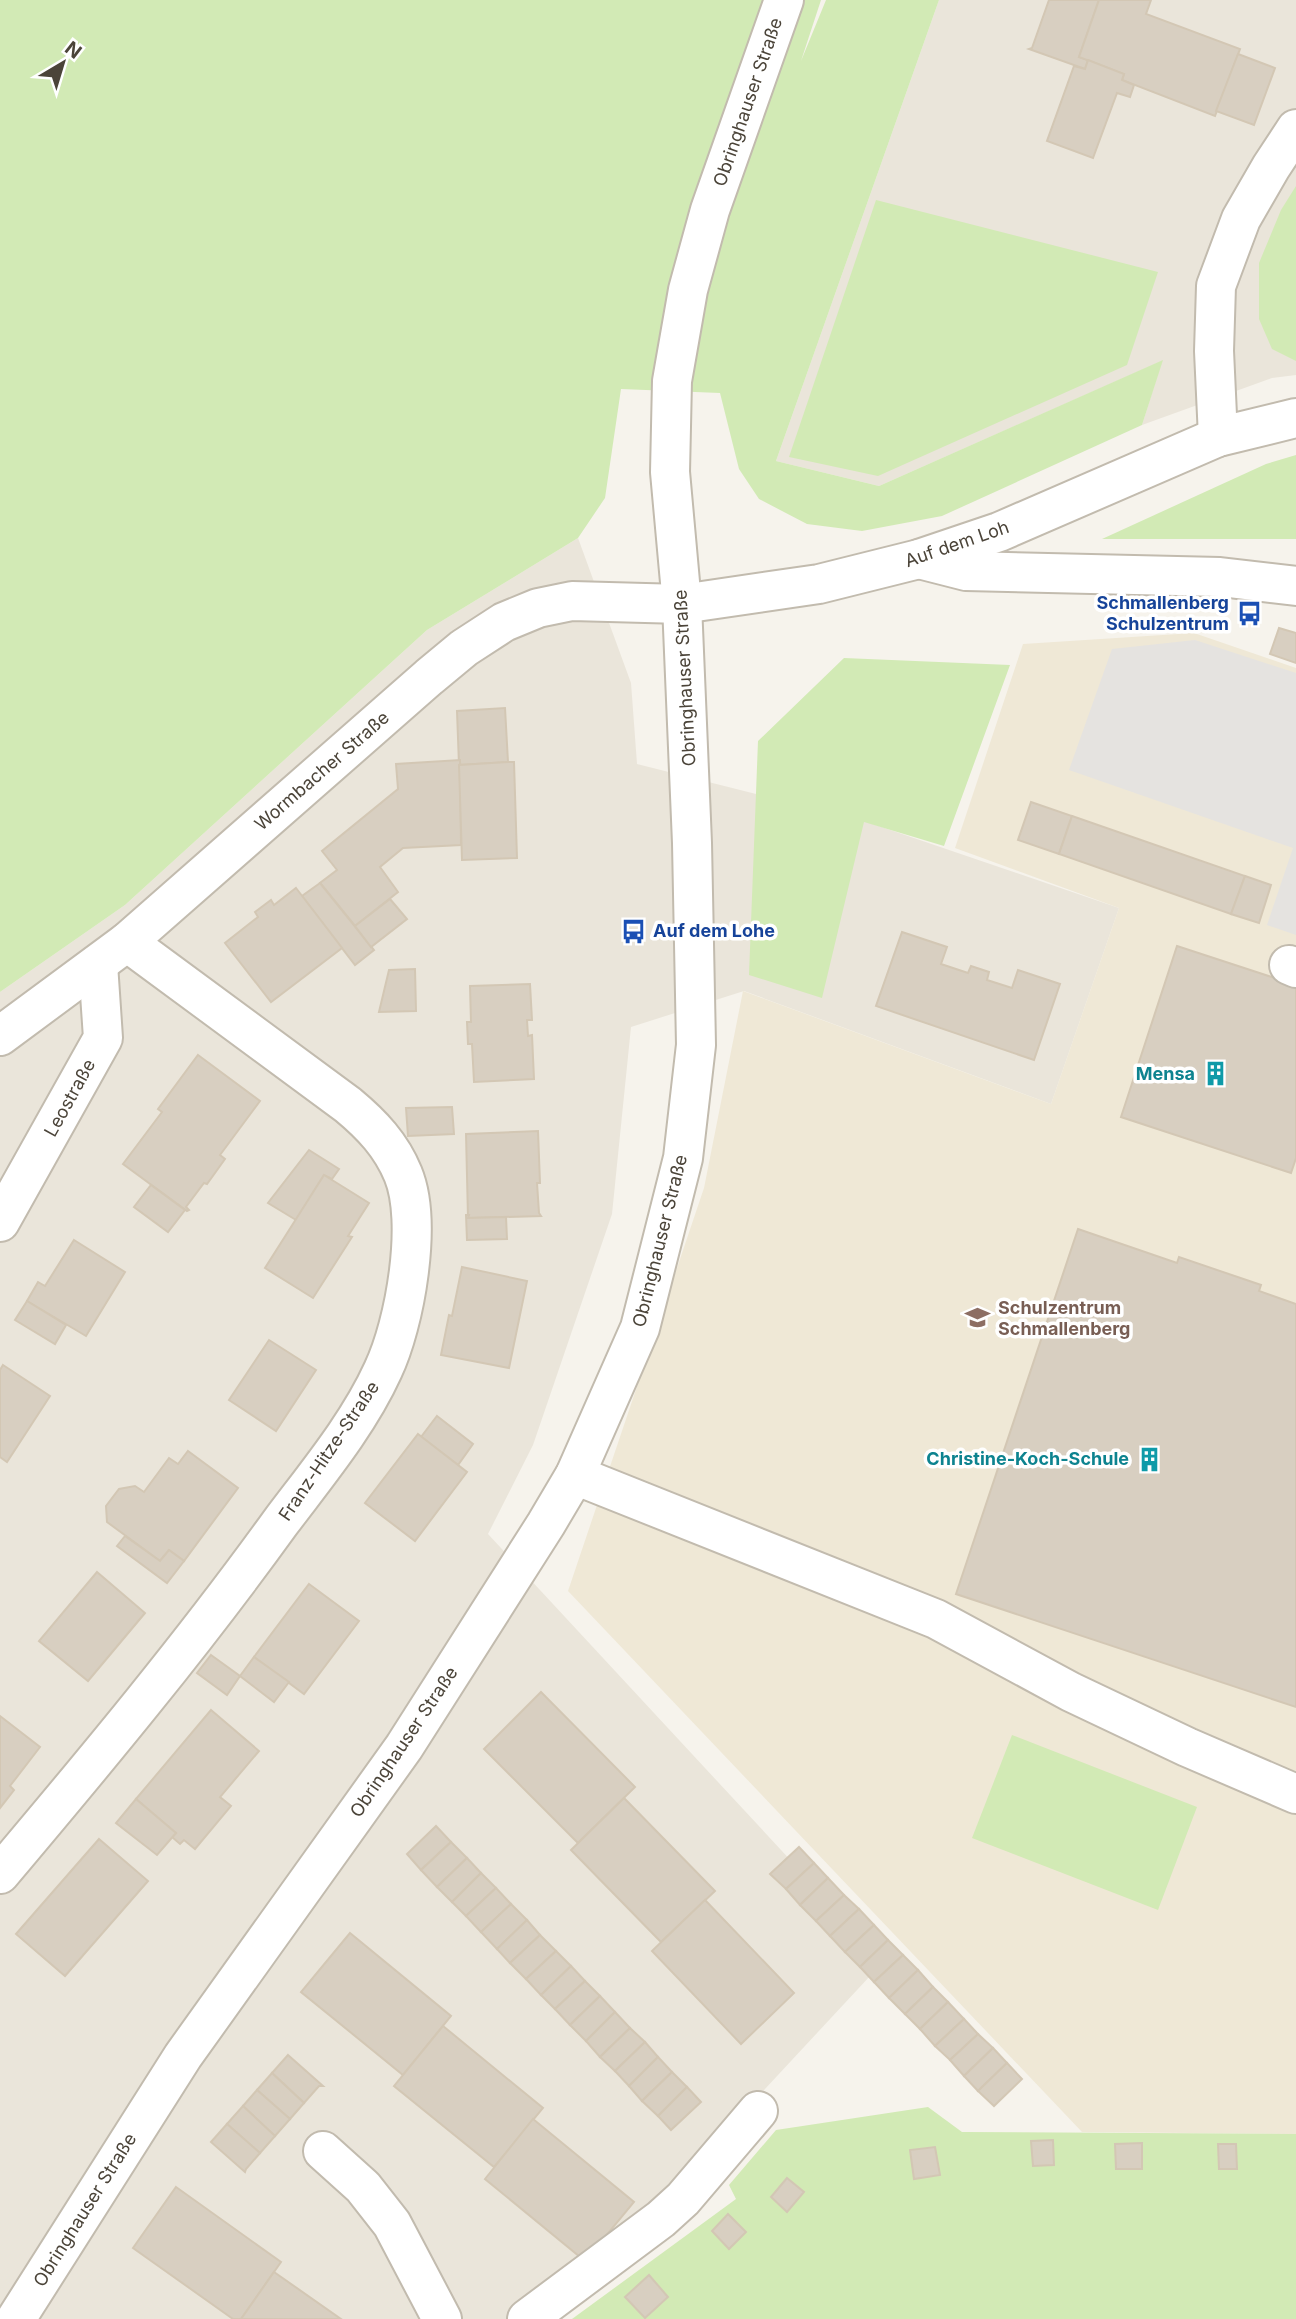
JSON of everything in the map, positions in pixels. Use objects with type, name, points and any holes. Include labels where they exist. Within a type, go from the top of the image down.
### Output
[{"type":"street","name":"Obringhauser Straße","points":[[16,2319],[183,2056],[404,1747],[575,1475],[640,1328],[683,1158],[696,1045],[692,843],[682,604],[670,461],[672,381],[688,290],[710,210],[784,0]]},
{"type":"street","points":[[1218,437],[1214,351],[1216,286],[1241,219],[1296,129]]},
{"type":"street","name":"Auf dem Loh","points":[[682,604],[818,584],[919,559],[999,532],[1218,437],[1296,418]]},
{"type":"street","points":[[919,559],[966,571],[1220,578],[1296,586]]},
{"type":"street","name":"Wormbacher Straße","points":[[0,1035],[112,953],[429,677],[464,648],[504,622],[538,608],[572,601],[682,604]]},
{"type":"street","name":"Leostraße","points":[[0,1222],[103,1038],[112,953]]},
{"type":"street","name":"Franz-Hitze-Straße","points":[[0,1874],[221,1605],[356,1418],[384,1369],[409,1277],[412,1228],[410,1200],[404,1176],[391,1150],[375,1128],[348,1105],[112,953]]},
{"type":"street","points":[[575,1475],[936,1619],[1071,1692],[1187,1747],[1296,1794]]},
{"type":"street","points":[[527,2319],[661,2219],[683,2199],[758,2111]]},
{"type":"street","points":[[323,2151],[363,2187],[392,2224],[442,2319]]},
{"type":"shaded area","points":[[939,0],[1296,0],[1296,375],[1272,378],[1142,425],[1162,361],[879,486],[776,461]]},
{"type":"shaded area","points":[[578,538],[631,683],[637,764],[864,821],[1119,908],[1051,1104],[744,991],[631,1027],[612,1214],[533,1445],[488,1534],[884,1961],[551,2319],[0,2319],[0,992],[125,905],[427,630]]},
{"type":"shaded area","name":"Schulzentrum Schmallenberg","points":[[1194,633],[1296,668],[1296,2134],[1082,2132],[568,1591],[704,1188],[743,991],[1051,1104],[1119,908],[955,848],[1023,644]]},
{"type":"shaded area","points":[[1195,640],[1296,673],[1296,935],[1267,925],[1293,848],[1069,770],[1112,649]]},
{"type":"green space","points":[[0,0],[821,0],[801,61],[826,0],[939,0],[776,461],[879,486],[1163,360],[1142,425],[942,516],[862,531],[807,524],[759,499],[739,469],[720,393],[621,389],[605,498],[578,538],[427,630],[125,905],[0,992]]},
{"type":"green space","points":[[1296,186],[1296,361],[1272,349],[1259,319],[1259,263],[1281,210]]},
{"type":"green space","points":[[876,200],[1158,272],[1127,365],[878,476],[789,457]]},
{"type":"green space","points":[[1296,455],[1296,539],[1102,539],[1266,464]]},
{"type":"green space","points":[[844,658],[1010,665],[944,846],[864,822],[822,998],[749,975],[758,741]]},
{"type":"green space","points":[[1012,1735],[1197,1807],[1158,1910],[972,1838]]},
{"type":"green space","points":[[928,2107],[962,2132],[1296,2134],[1296,2319],[572,2319],[736,2199],[729,2185],[776,2130]]},
{"type":"building","points":[[1049,0],[1099,0],[1079,57],[1088,60],[1085,69],[1029,49],[1032,48]]},
{"type":"building","points":[[1099,0],[1151,0],[1146,14],[1240,49],[1215,116],[1122,80],[1124,74],[1079,57]]},
{"type":"building","points":[[1238,54],[1275,68],[1254,125],[1216,111]]},
{"type":"building","points":[[1088,60],[1124,74],[1122,80],[1134,85],[1130,97],[1117,93],[1093,158],[1047,141],[1074,66],[1085,69]]},
{"type":"building","points":[[1279,628],[1296,633],[1296,663],[1270,654]]},
{"type":"building","points":[[505,708],[508,762],[459,765],[457,711]]},
{"type":"building","points":[[460,760],[461,845],[403,848],[380,867],[398,892],[355,926],[320,883],[337,870],[322,851],[398,789],[396,764]]},
{"type":"building","points":[[514,762],[517,858],[462,860],[459,765]]},
{"type":"building","points":[[1031,802],[1072,816],[1059,854],[1018,840]]},
{"type":"building","points":[[1072,816],[1245,876],[1231,914],[1059,854]]},
{"type":"building","points":[[1245,876],[1271,885],[1259,923],[1231,914]]},
{"type":"building","points":[[320,883],[374,950],[355,965],[302,896]]},
{"type":"building","points":[[296,888],[342,948],[271,1002],[225,943],[258,917],[255,912],[271,900],[274,905]]},
{"type":"building","points":[[390,899],[407,919],[371,947],[355,926]]},
{"type":"building","points":[[902,932],[947,947],[941,964],[968,973],[971,966],[989,972],[987,980],[1012,988],[1018,970],[1060,984],[1034,1060],[876,1006]]},
{"type":"building","name":"Mensa","points":[[1177,946],[1296,985],[1296,1158],[1291,1173],[1121,1117]]},
{"type":"building","points":[[415,969],[416,1011],[379,1012],[389,970]]},
{"type":"building","points":[[530,984],[532,1020],[527,1020],[528,1036],[532,1035],[534,1079],[474,1082],[472,1044],[468,1044],[467,1022],[471,1022],[470,986]]},
{"type":"building","points":[[198,1055],[260,1101],[220,1155],[225,1159],[186,1207],[189,1210],[187,1211],[123,1164],[162,1112],[158,1109]]},
{"type":"building","points":[[452,1107],[454,1134],[408,1136],[406,1108]]},
{"type":"building","points":[[538,1131],[540,1183],[537,1183],[541,1216],[468,1218],[466,1134]]},
{"type":"building","points":[[309,1150],[339,1169],[332,1179],[324,1175],[296,1220],[268,1203]]},
{"type":"building","points":[[324,1175],[369,1203],[348,1236],[352,1237],[313,1298],[265,1268]]},
{"type":"building","points":[[151,1185],[185,1210],[168,1232],[134,1207]]},
{"type":"building","points":[[466,1215],[469,1215],[468,1218],[506,1217],[507,1239],[467,1240]]},
{"type":"building","name":"Christine-Koch-Schule","points":[[1078,1229],[1177,1263],[1179,1257],[1261,1285],[1259,1291],[1296,1304],[1296,1707],[956,1594]]},
{"type":"building","points":[[74,1240],[125,1272],[86,1336],[27,1301],[38,1282],[45,1286]]},
{"type":"building","points":[[462,1267],[527,1281],[509,1368],[441,1355]]},
{"type":"building","points":[[27,1301],[66,1325],[55,1344],[15,1320]]},
{"type":"building","points":[[269,1340],[316,1370],[276,1431],[229,1400]]},
{"type":"building","points":[[3,1365],[50,1396],[7,1462],[0,1457],[0,1370]]},
{"type":"building","points":[[437,1416],[473,1444],[458,1465],[421,1437]]},
{"type":"building","points":[[418,1434],[467,1472],[415,1541],[365,1503]]},
{"type":"building","points":[[188,1451],[238,1488],[184,1561],[169,1550],[160,1561],[107,1522],[106,1506],[119,1489],[135,1486],[144,1492],[169,1458],[178,1464]]},
{"type":"building","points":[[125,1536],[160,1561],[169,1550],[184,1561],[167,1583],[117,1546]]},
{"type":"building","points":[[97,1572],[145,1613],[88,1681],[39,1641]]},
{"type":"building","points":[[309,1584],[359,1621],[304,1694],[254,1657]]},
{"type":"building","points":[[211,1655],[240,1676],[227,1695],[197,1673]]},
{"type":"building","points":[[254,1657],[289,1682],[274,1702],[240,1676]]},
{"type":"building","points":[[541,1692],[635,1787],[578,1843],[484,1749]]},
{"type":"building","points":[[211,1710],[259,1751],[220,1797],[231,1806],[195,1849],[184,1840],[180,1844],[172,1837],[176,1833],[136,1799]]},
{"type":"building","points":[[0,1716],[40,1747],[10,1786],[14,1790],[0,1808]]},
{"type":"building","points":[[624,1798],[715,1891],[661,1942],[571,1850]]},
{"type":"building","points":[[136,1799],[176,1833],[157,1855],[116,1823]]},
{"type":"building","points":[[436,1826],[451,1842],[421,1870],[407,1854]]},
{"type":"building","points":[[99,1839],[148,1881],[65,1976],[16,1934]]},
{"type":"building","points":[[451,1842],[467,1858],[437,1887],[421,1870]]},
{"type":"building","points":[[799,1847],[814,1863],[786,1889],[770,1874]]},
{"type":"building","points":[[467,1858],[481,1873],[452,1902],[437,1887]]},
{"type":"building","points":[[814,1863],[828,1878],[800,1905],[786,1889]]},
{"type":"building","points":[[481,1873],[496,1888],[466,1916],[452,1902]]},
{"type":"building","points":[[828,1878],[844,1895],[816,1921],[800,1905]]},
{"type":"building","points":[[496,1888],[511,1904],[481,1932],[466,1916]]},
{"type":"building","points":[[844,1895],[859,1909],[830,1936],[816,1921]]},
{"type":"building","points":[[705,1900],[794,1993],[741,2044],[652,1951]]},
{"type":"building","points":[[511,1904],[527,1920],[497,1949],[481,1932]]},
{"type":"building","points":[[859,1909],[874,1925],[845,1952],[830,1936]]},
{"type":"building","points":[[527,1920],[540,1935],[510,1963],[497,1949]]},
{"type":"building","points":[[874,1925],[888,1940],[860,1967],[845,1952]]},
{"type":"building","points":[[350,1933],[451,2016],[403,2075],[301,1992]]},
{"type":"building","points":[[540,1935],[556,1951],[526,1979],[510,1963]]},
{"type":"building","points":[[888,1940],[903,1955],[874,1982],[860,1967]]},
{"type":"building","points":[[556,1951],[571,1966],[541,1995],[526,1979]]},
{"type":"building","points":[[903,1955],[918,1970],[889,1998],[874,1982]]},
{"type":"building","points":[[571,1966],[585,1981],[555,2009],[541,1995]]},
{"type":"building","points":[[918,1970],[933,1987],[905,2014],[889,1998]]},
{"type":"building","points":[[585,1981],[600,1996],[570,2025],[555,2009]]},
{"type":"building","points":[[933,1987],[948,2002],[920,2029],[905,2014]]},
{"type":"building","points":[[600,1996],[615,2012],[586,2041],[570,2025]]},
{"type":"building","points":[[948,2002],[964,2019],[935,2046],[920,2029]]},
{"type":"building","points":[[615,2012],[630,2028],[600,2057],[586,2041]]},
{"type":"building","points":[[964,2019],[978,2034],[950,2060],[935,2046]]},
{"type":"building","points":[[443,2026],[543,2108],[494,2167],[394,2086]]},
{"type":"building","points":[[630,2028],[645,2042],[615,2071],[600,2057]]},
{"type":"building","points":[[978,2034],[993,2048],[964,2076],[950,2060]]},
{"type":"building","points":[[645,2042],[658,2057],[629,2086],[615,2071]]},
{"type":"building","points":[[993,2048],[1007,2063],[978,2091],[964,2076]]},
{"type":"building","points":[[288,2055],[323,2086],[319,2086],[304,2103],[272,2073]]},
{"type":"building","points":[[658,2057],[672,2072],[642,2101],[629,2086]]},
{"type":"building","points":[[1007,2063],[1022,2079],[994,2106],[978,2091]]},
{"type":"building","points":[[672,2072],[687,2087],[658,2116],[642,2101]]},
{"type":"building","points":[[272,2073],[304,2103],[290,2119],[257,2090]]},
{"type":"building","points":[[687,2087],[701,2102],[671,2130],[658,2116]]},
{"type":"building","points":[[257,2090],[290,2119],[275,2136],[243,2106]]},
{"type":"building","points":[[243,2106],[275,2136],[260,2153],[227,2124]]},
{"type":"building","points":[[533,2119],[634,2202],[585,2261],[485,2179]]},
{"type":"building","points":[[227,2124],[260,2153],[245,2172],[211,2142]]},
{"type":"building","points":[[1053,2140],[1054,2165],[1033,2166],[1031,2141]]},
{"type":"building","points":[[1142,2143],[1142,2169],[1116,2169],[1115,2144]]},
{"type":"building","points":[[1218,2144],[1236,2144],[1237,2169],[1219,2169]]},
{"type":"building","points":[[935,2147],[940,2175],[914,2179],[910,2150]]},
{"type":"building","points":[[787,2178],[804,2192],[787,2212],[771,2197]]},
{"type":"building","points":[[176,2187],[281,2262],[241,2319],[233,2319],[133,2248]]},
{"type":"building","points":[[728,2214],[746,2232],[729,2249],[712,2231]]},
{"type":"building","points":[[274,2272],[341,2319],[241,2319]]},
{"type":"building","points":[[649,2275],[668,2297],[645,2318],[625,2297]]},
{"type":"place","name":"Schmallenberg Schulzentrum","points":[[1249,613]]},
{"type":"place","name":"Auf dem Lohe","points":[[633,931]]},
{"type":"place","name":"Mensa","points":[[1215,1074]]},
{"type":"place","name":"Schulzentrum Schmallenberg","points":[[978,1318]]},
{"type":"place","name":"Christine-Koch-Schule","points":[[1149,1459]]}]
